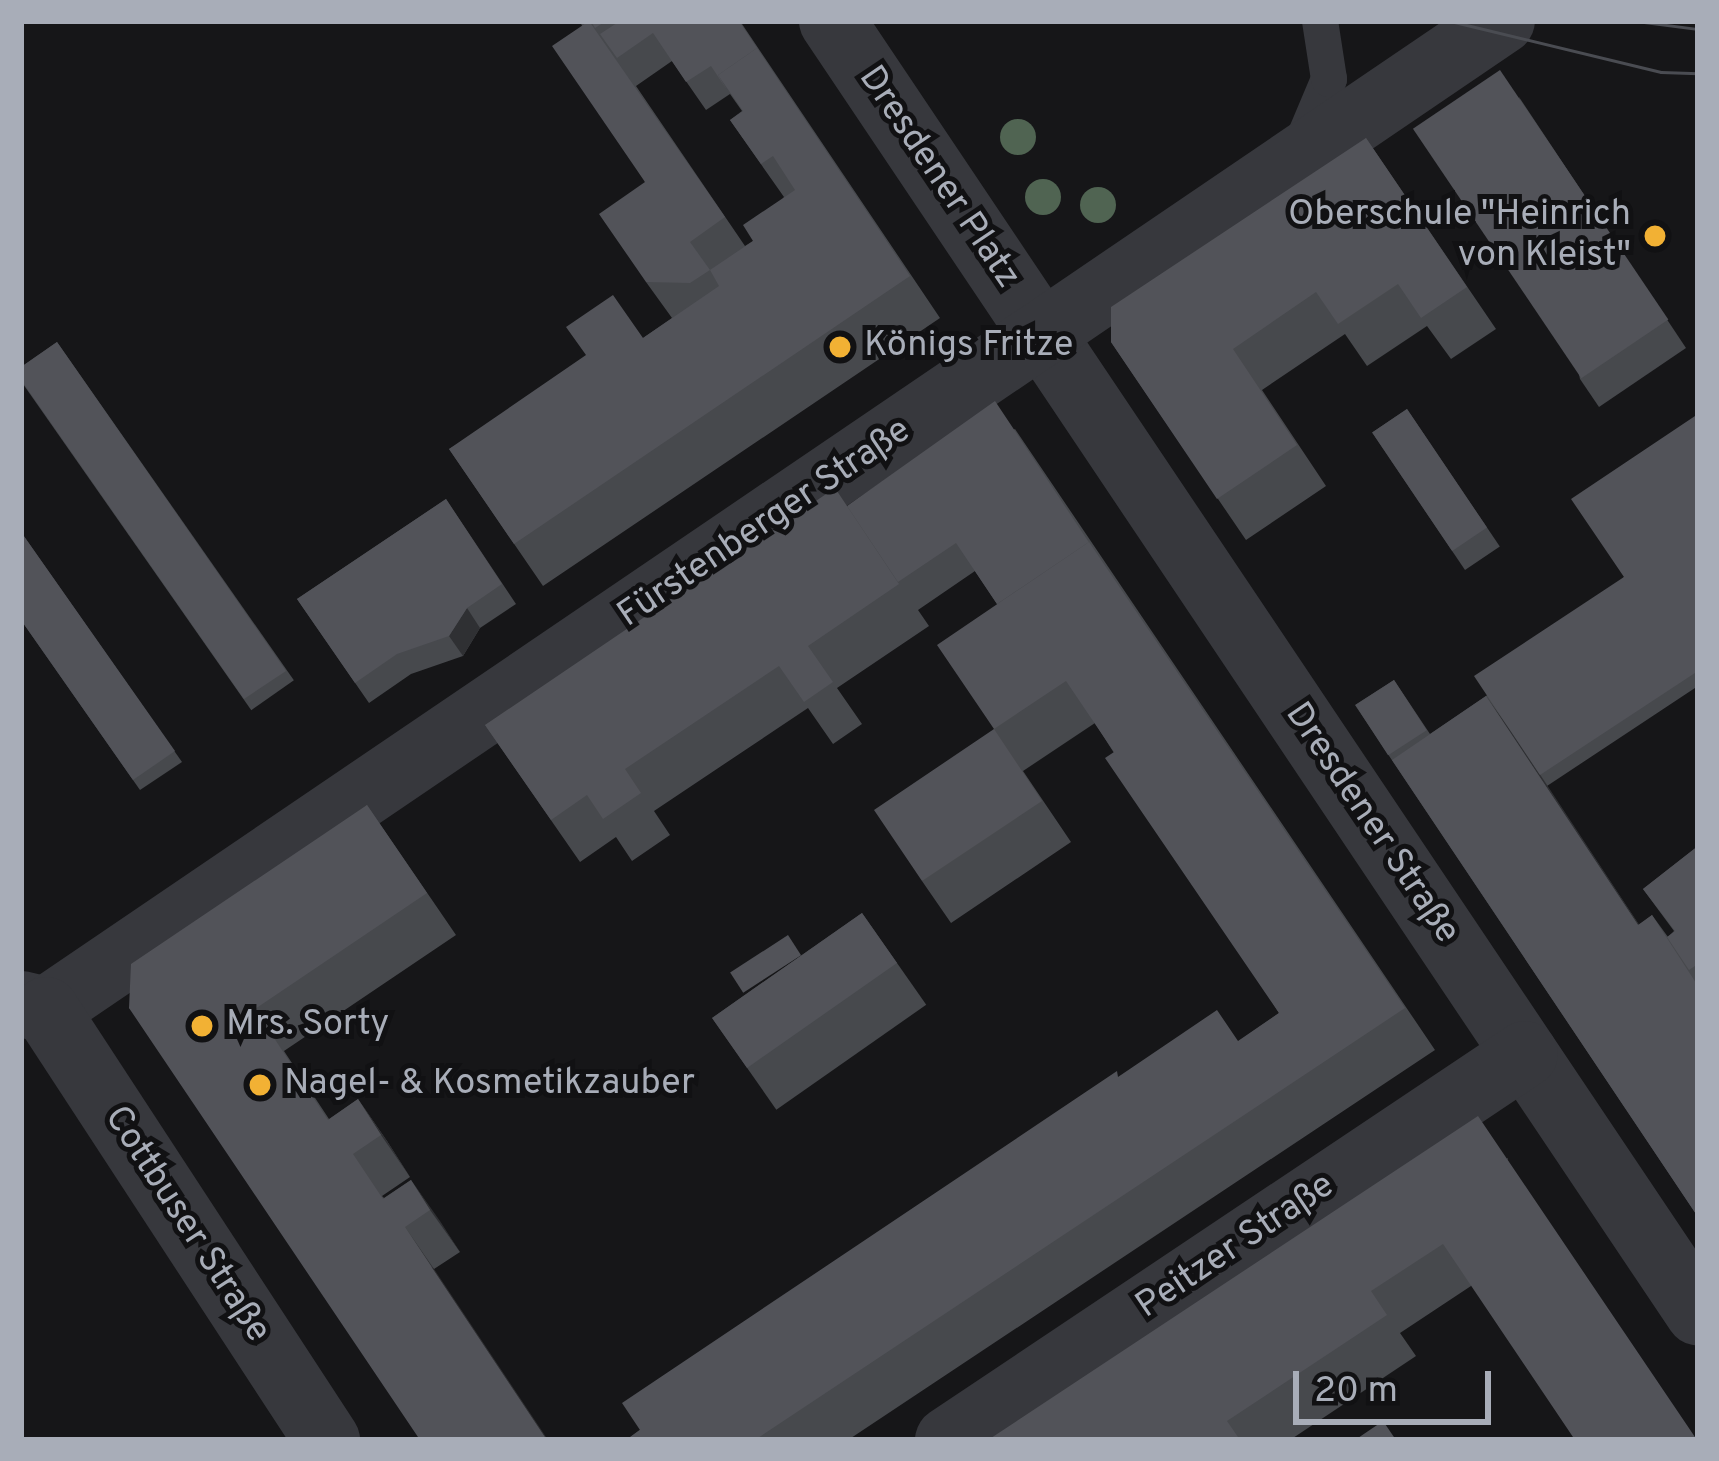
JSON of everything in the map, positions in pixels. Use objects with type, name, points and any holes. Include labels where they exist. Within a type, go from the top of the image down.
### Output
[{"type":"street","name":"Dresdener Platz","points":[[832,21],[1044,335]]},
{"type":"street","name":"Fürstenberger Straße","points":[[33,1007],[1044,335],[1502,21]]},
{"type":"street","name":"Dresdener Straße","points":[[1044,335],[1698,1312]]},
{"type":"street","name":"Cottbuser Straße","points":[[33,1007],[327,1440]]},
{"type":"street","name":"Peitzer Straße","points":[[948,1440],[1525,1054]]},
{"type":"lane","points":[[1294,164],[1330,79],[1320,21]]},
{"type":"building","points":[[589,21],[725,217],[690,242],[710,270],[690,283],[646,282],[599,214],[645,182],[552,46]]},
{"type":"building","points":[[620,21],[739,21],[757,48],[718,75],[727,90],[711,66],[686,82],[653,33],[617,58],[600,34]]},
{"type":"building","points":[[757,48],[910,276],[514,544],[449,449],[586,355],[566,327],[613,295],[643,338],[719,286],[710,270],[753,241],[743,225],[795,190],[773,156],[761,164],[730,120],[743,111],[718,75]]},
{"type":"building","points":[[1500,70],[1668,320],[1581,378],[1413,129]]},
{"type":"building","points":[[1366,138],[1467,287],[1421,318],[1398,284],[1338,324],[1316,292],[1233,349],[1297,445],[1217,499],[1111,342],[1111,307]]},
{"type":"building","points":[[57,342],[286,671],[244,699],[21,380],[21,367]]},
{"type":"building","points":[[995,401],[1089,542],[997,604],[956,543],[898,582],[847,506]]},
{"type":"building","points":[[1407,409],[1487,528],[1452,551],[1372,432]]},
{"type":"building","points":[[1698,414],[1698,671],[1540,775],[1474,676],[1624,577],[1571,499]]},
{"type":"building","points":[[835,488],[899,584],[808,646],[833,682],[804,702],[779,666],[625,769],[641,793],[603,819],[587,795],[551,820],[485,725]]},
{"type":"building","points":[[446,499],[502,584],[467,608],[449,636],[397,654],[355,683],[297,599]]},
{"type":"building","points":[[21,532],[175,751],[133,780],[21,620]]},
{"type":"building","points":[[1089,542],[1405,1008],[755,1440],[626,1440],[640,1430],[622,1403],[1117,1071],[1118,1077],[1217,1010],[1238,1041],[1279,1013],[1105,758],[1114,752],[1066,681],[994,729],[937,645]]},
{"type":"building","points":[[1394,680],[1427,730],[1388,755],[1355,705]]},
{"type":"building","points":[[1486,696],[1638,925],[1652,915],[1698,986],[1698,1217],[1392,760]]},
{"type":"building","points":[[994,729],[1042,801],[922,881],[874,810]]},
{"type":"building","points":[[367,805],[427,893],[255,1009],[328,1120],[358,1099],[381,1135],[353,1154],[383,1199],[411,1180],[430,1210],[405,1227],[547,1440],[420,1440],[129,1008],[131,964]]},
{"type":"building","points":[[1698,846],[1698,964],[1689,970],[1667,937],[1675,931],[1643,889]]},
{"type":"building","points":[[862,913],[897,963],[747,1068],[712,1018]]},
{"type":"building","points":[[788,935],[801,955],[743,993],[730,973]]},
{"type":"building","points":[[1478,1116],[1697,1440],[1575,1440],[1443,1244],[1371,1291],[1387,1315],[1227,1421],[1238,1437],[1233,1440],[988,1440]]},
{"type":"building","points":[[1383,1421],[1396,1440],[1355,1440]]},
{"type":"tram line","points":[[1450,21],[1661,72],[1698,73]]},
{"type":"tram line","points":[[1636,21],[1698,29]]},
{"type":"place","name":"Oberschule \"Heinrich von Kleist\"","points":[[1655,236]]},
{"type":"place","name":"Königs Fritze","points":[[840,347]]},
{"type":"place","name":"Mrs. Sorty","points":[[202,1026]]},
{"type":"place","name":"Nagel- & Kosmetikzauber","points":[[260,1085]]}]
